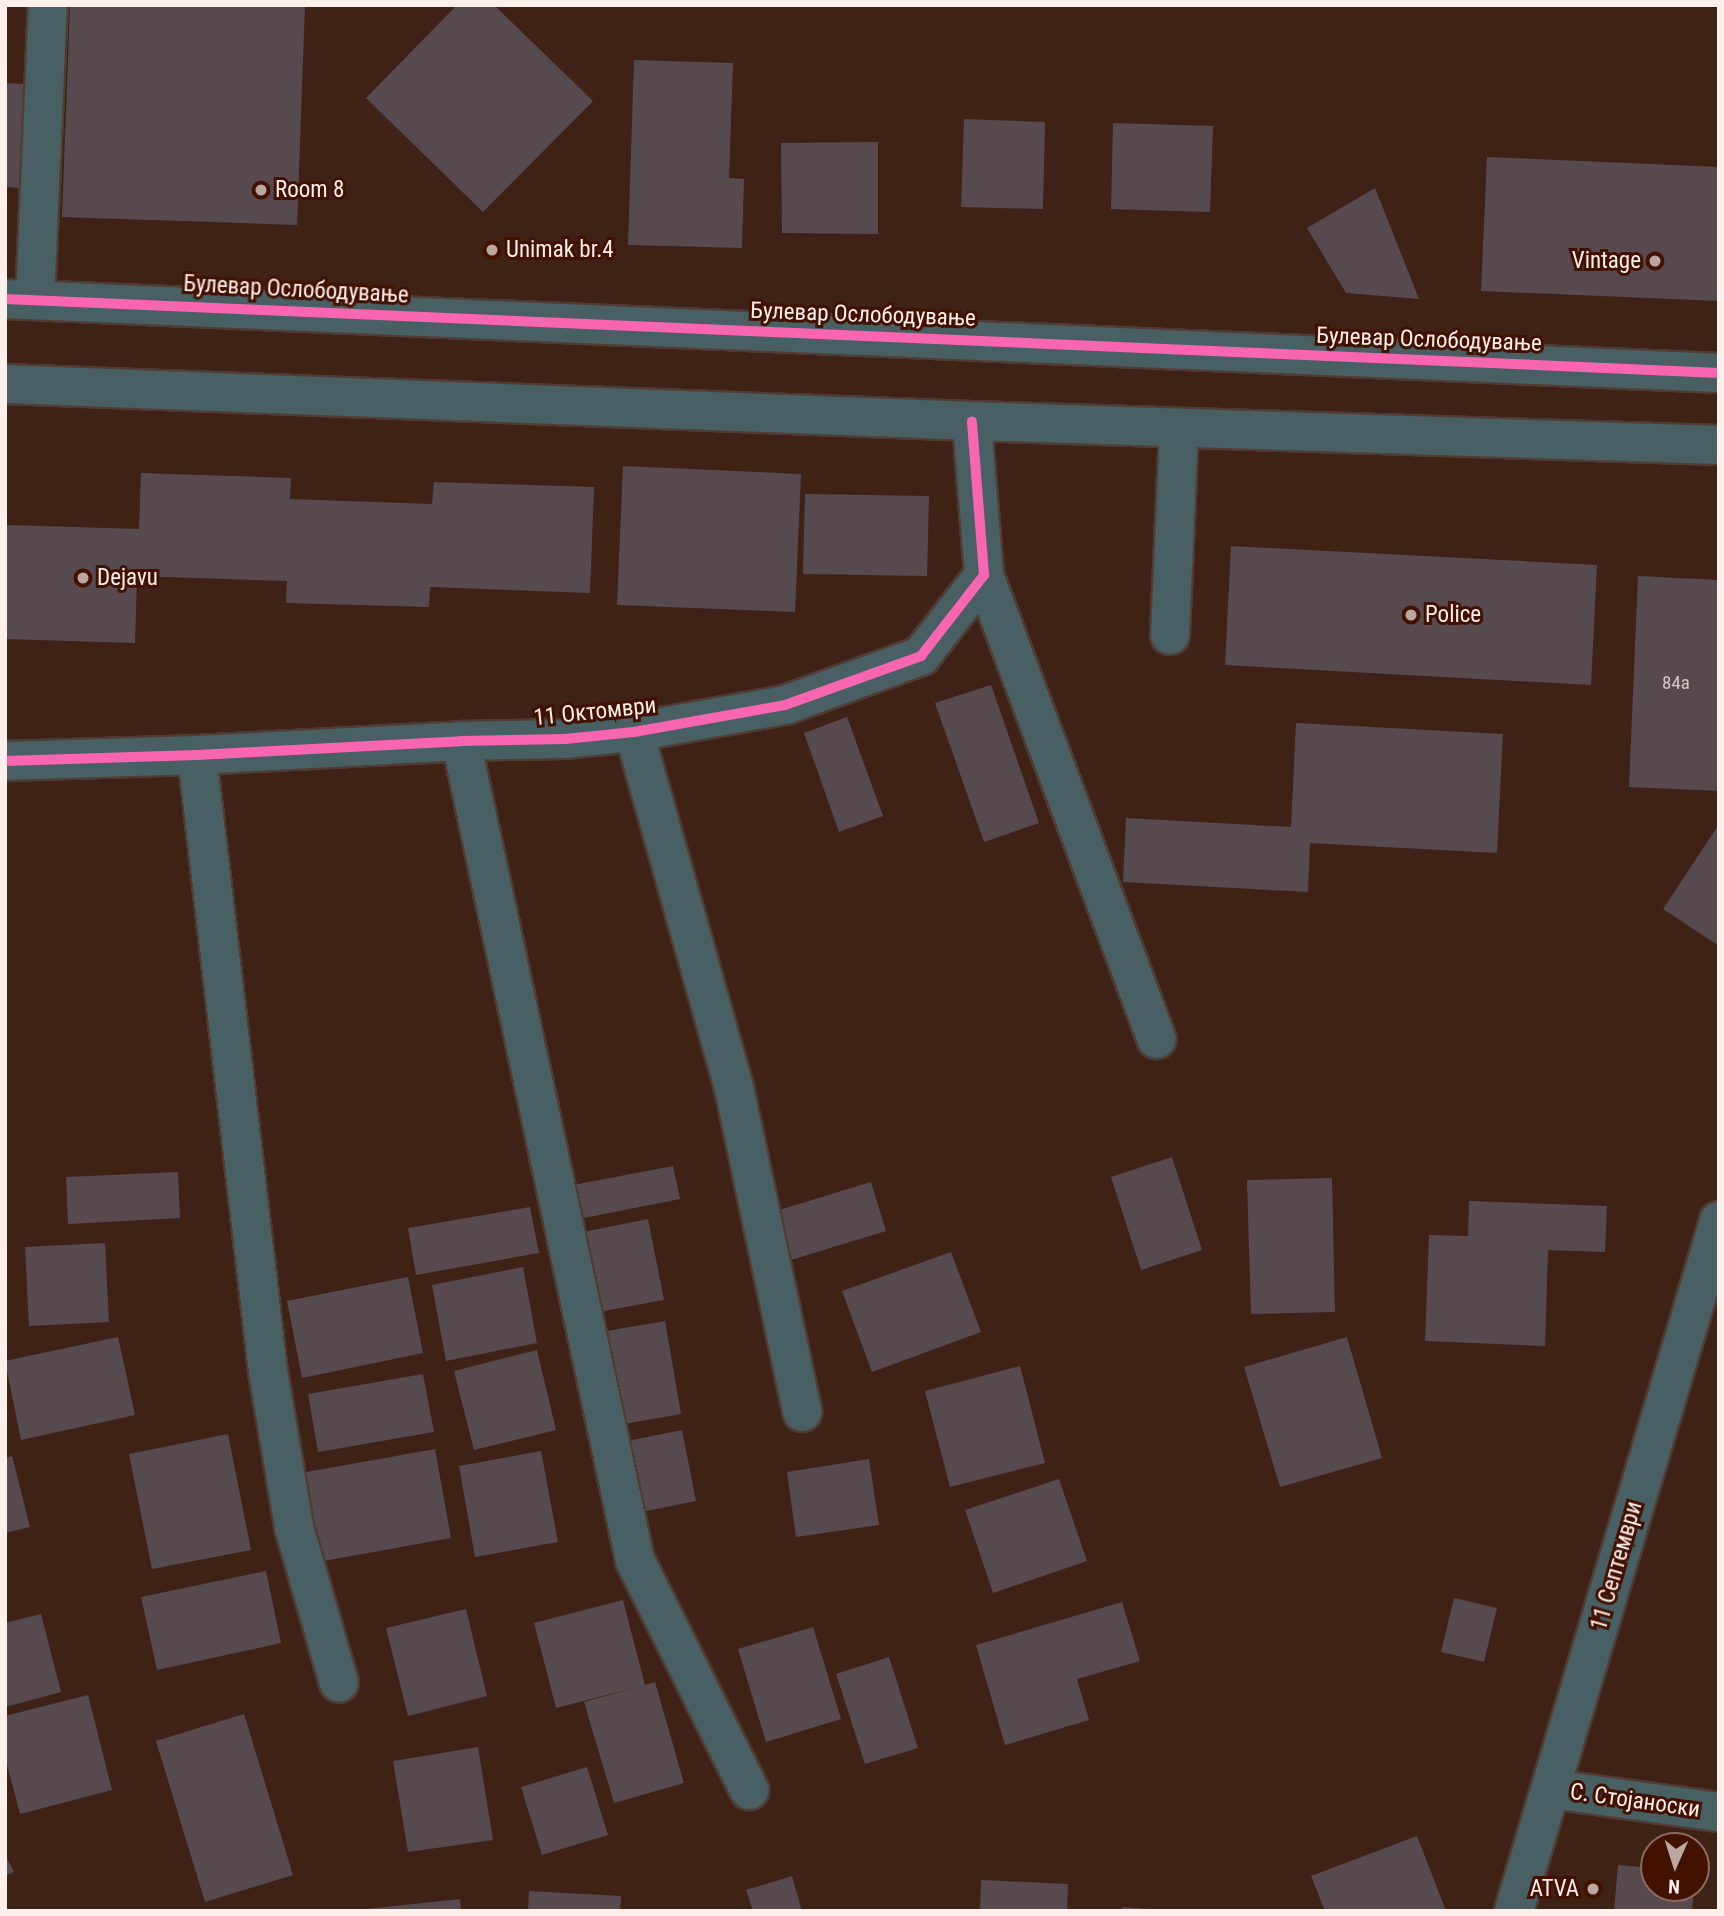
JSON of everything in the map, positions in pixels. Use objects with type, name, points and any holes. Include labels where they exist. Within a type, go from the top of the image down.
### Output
[{"type":"street","points":[[20,300],[48,5]]},
{"type":"street","name":"Булевар Ослободување","points":[[20,300],[1719,373]]},
{"type":"street","points":[[5,384],[972,421],[1719,445]]},
{"type":"street","points":[[972,421],[984,575],[1157,1039]]},
{"type":"street","points":[[1170,635],[1179,428]]},
{"type":"street","name":"11 Октомври","points":[[5,761],[565,739],[634,732],[785,705],[921,656],[984,575]]},
{"type":"street","points":[[634,732],[734,1088],[802,1412]]},
{"type":"street","points":[[461,741],[635,1560],[749,1790]]},
{"type":"street","points":[[197,755],[268,1371],[294,1527],[339,1683]]},
{"type":"street","name":"11 Септември","points":[[1514,1911],[1719,1221]]},
{"type":"street","name":"С. Стојаноски","points":[[1551,1789],[1719,1812]]},
{"type":"building","points":[[70,5],[305,5],[297,225],[62,217]]},
{"type":"building","points":[[457,5],[494,5],[593,101],[483,212],[366,98]]},
{"type":"building","points":[[634,60],[733,63],[729,178],[744,179],[742,248],[628,245]]},
{"type":"building","points":[[5,83],[23,84],[19,188],[5,187]]},
{"type":"building","points":[[964,119],[1045,122],[1043,209],[961,207]]},
{"type":"building","points":[[1113,123],[1213,126],[1210,212],[1111,209]]},
{"type":"building","points":[[878,142],[878,234],[782,233],[781,143]]},
{"type":"building","points":[[1487,157],[1719,167],[1719,301],[1481,291]]},
{"type":"building","points":[[1375,188],[1419,299],[1346,293],[1307,228]]},
{"type":"building","points":[[623,466],[801,474],[795,612],[617,605]]},
{"type":"building","points":[[141,473],[291,478],[290,499],[432,504],[434,482],[594,487],[590,593],[430,587],[429,607],[286,603],[287,581],[137,576],[135,643],[5,639],[5,525],[139,529]]},
{"type":"building","points":[[805,494],[929,496],[927,576],[803,574]]},
{"type":"building","name":"Police","points":[[1231,546],[1597,565],[1591,685],[1225,665]]},
{"type":"building","points":[[1638,576],[1719,580],[1719,791],[1629,787]]},
{"type":"building","points":[[991,685],[1039,823],[984,842],[935,703]]},
{"type":"building","points":[[847,717],[883,816],[839,832],[804,733]]},
{"type":"building","points":[[1296,723],[1503,734],[1497,853],[1310,843],[1308,892],[1123,882],[1126,818],[1291,827]]},
{"type":"building","points":[[1719,824],[1719,946],[1663,909]]},
{"type":"building","points":[[1172,1157],[1202,1250],[1141,1270],[1111,1177]]},
{"type":"building","points":[[673,1166],[680,1199],[574,1220],[568,1186]]},
{"type":"building","points":[[178,1172],[180,1218],[68,1224],[66,1177]]},
{"type":"building","points":[[1332,1178],[1335,1312],[1251,1314],[1247,1180]]},
{"type":"building","points":[[871,1182],[886,1231],[791,1260],[776,1211]]},
{"type":"building","points":[[1469,1201],[1607,1206],[1605,1252],[1548,1250],[1545,1346],[1425,1341],[1429,1235],[1468,1236]]},
{"type":"building","points":[[530,1207],[539,1253],[416,1275],[408,1228]]},
{"type":"building","points":[[648,1219],[664,1300],[593,1313],[578,1233]]},
{"type":"building","points":[[105,1243],[109,1322],[29,1326],[25,1247]]},
{"type":"building","points":[[951,1252],[981,1332],[872,1372],[842,1291]]},
{"type":"building","points":[[523,1267],[537,1343],[446,1361],[432,1285]]},
{"type":"building","points":[[408,1277],[423,1353],[302,1378],[287,1301]]},
{"type":"building","points":[[665,1321],[681,1414],[618,1425],[601,1332]]},
{"type":"building","points":[[118,1337],[135,1415],[21,1440],[5,1361]]},
{"type":"building","points":[[1347,1337],[1382,1458],[1280,1487],[1244,1367]]},
{"type":"building","points":[[537,1350],[556,1430],[474,1450],[454,1371]]},
{"type":"building","points":[[1020,1366],[1045,1463],[950,1487],[925,1391]]},
{"type":"building","points":[[423,1374],[434,1432],[318,1452],[308,1394]]},
{"type":"building","points":[[682,1430],[696,1501],[637,1513],[623,1442]]},
{"type":"building","points":[[228,1434],[251,1550],[152,1569],[129,1454]]},
{"type":"building","points":[[435,1449],[451,1538],[318,1562],[301,1473]]},
{"type":"building","points":[[541,1451],[558,1542],[475,1557],[459,1466]]},
{"type":"building","points":[[12,1456],[30,1527],[5,1533],[5,1458]]},
{"type":"building","points":[[869,1459],[879,1525],[796,1537],[787,1472]]},
{"type":"building","points":[[1059,1479],[1087,1561],[993,1593],[965,1510]]},
{"type":"building","points":[[266,1571],[281,1643],[157,1670],[141,1597]]},
{"type":"building","points":[[1454,1598],[1497,1608],[1484,1662],[1441,1652]]},
{"type":"building","points":[[623,1600],[645,1685],[655,1682],[684,1783],[614,1803],[584,1702],[634,1688],[556,1708],[534,1623]]},
{"type":"building","points":[[1122,1602],[1140,1661],[1077,1679],[1089,1720],[1005,1745],[976,1645]]},
{"type":"building","points":[[466,1609],[487,1696],[408,1716],[386,1628]]},
{"type":"building","points":[[41,1614],[61,1692],[5,1707],[5,1623]]},
{"type":"building","points":[[813,1627],[841,1719],[766,1742],[738,1649]]},
{"type":"building","points":[[889,1657],[918,1748],[865,1764],[836,1674]]},
{"type":"building","points":[[88,1695],[112,1790],[20,1814],[5,1757],[5,1716]]},
{"type":"building","points":[[244,1714],[293,1875],[205,1902],[156,1741]]},
{"type":"building","points":[[478,1747],[493,1840],[408,1852],[393,1761]]},
{"type":"building","points":[[587,1767],[608,1835],[542,1855],[521,1787]]},
{"type":"building","points":[[1417,1836],[1446,1911],[1325,1911],[1311,1876]]},
{"type":"building","points":[[5,1855],[14,1872],[5,1876]]},
{"type":"building","points":[[1618,1865],[1640,1867],[1640,1902],[1693,1902],[1692,1911],[1614,1911]]},
{"type":"building","points":[[792,1876],[802,1911],[753,1911],[746,1890]]},
{"type":"building","points":[[981,1880],[1068,1884],[1067,1911],[980,1911]]},
{"type":"building","points":[[529,1891],[621,1896],[620,1911],[528,1911]]},
{"type":"building","points":[[460,1899],[461,1911],[366,1911],[366,1909]]},
{"type":"building","points":[[1122,1907],[1148,1909],[1148,1911],[1122,1911]]},
{"type":"cycle path","points":[[5,299],[1719,373]]},
{"type":"cycle path","points":[[5,761],[565,739],[634,732],[785,705],[921,656],[984,575],[972,421]]},
{"type":"place","name":"Room 8","points":[[261,190]]},
{"type":"place","name":"Unimak br.4","points":[[492,250]]},
{"type":"place","name":"Vintage","points":[[1655,261]]},
{"type":"place","name":"Dejavu","points":[[83,578]]},
{"type":"place","name":"Police","points":[[1411,615]]},
{"type":"place","name":"ATVA","points":[[1593,1889]]}]
